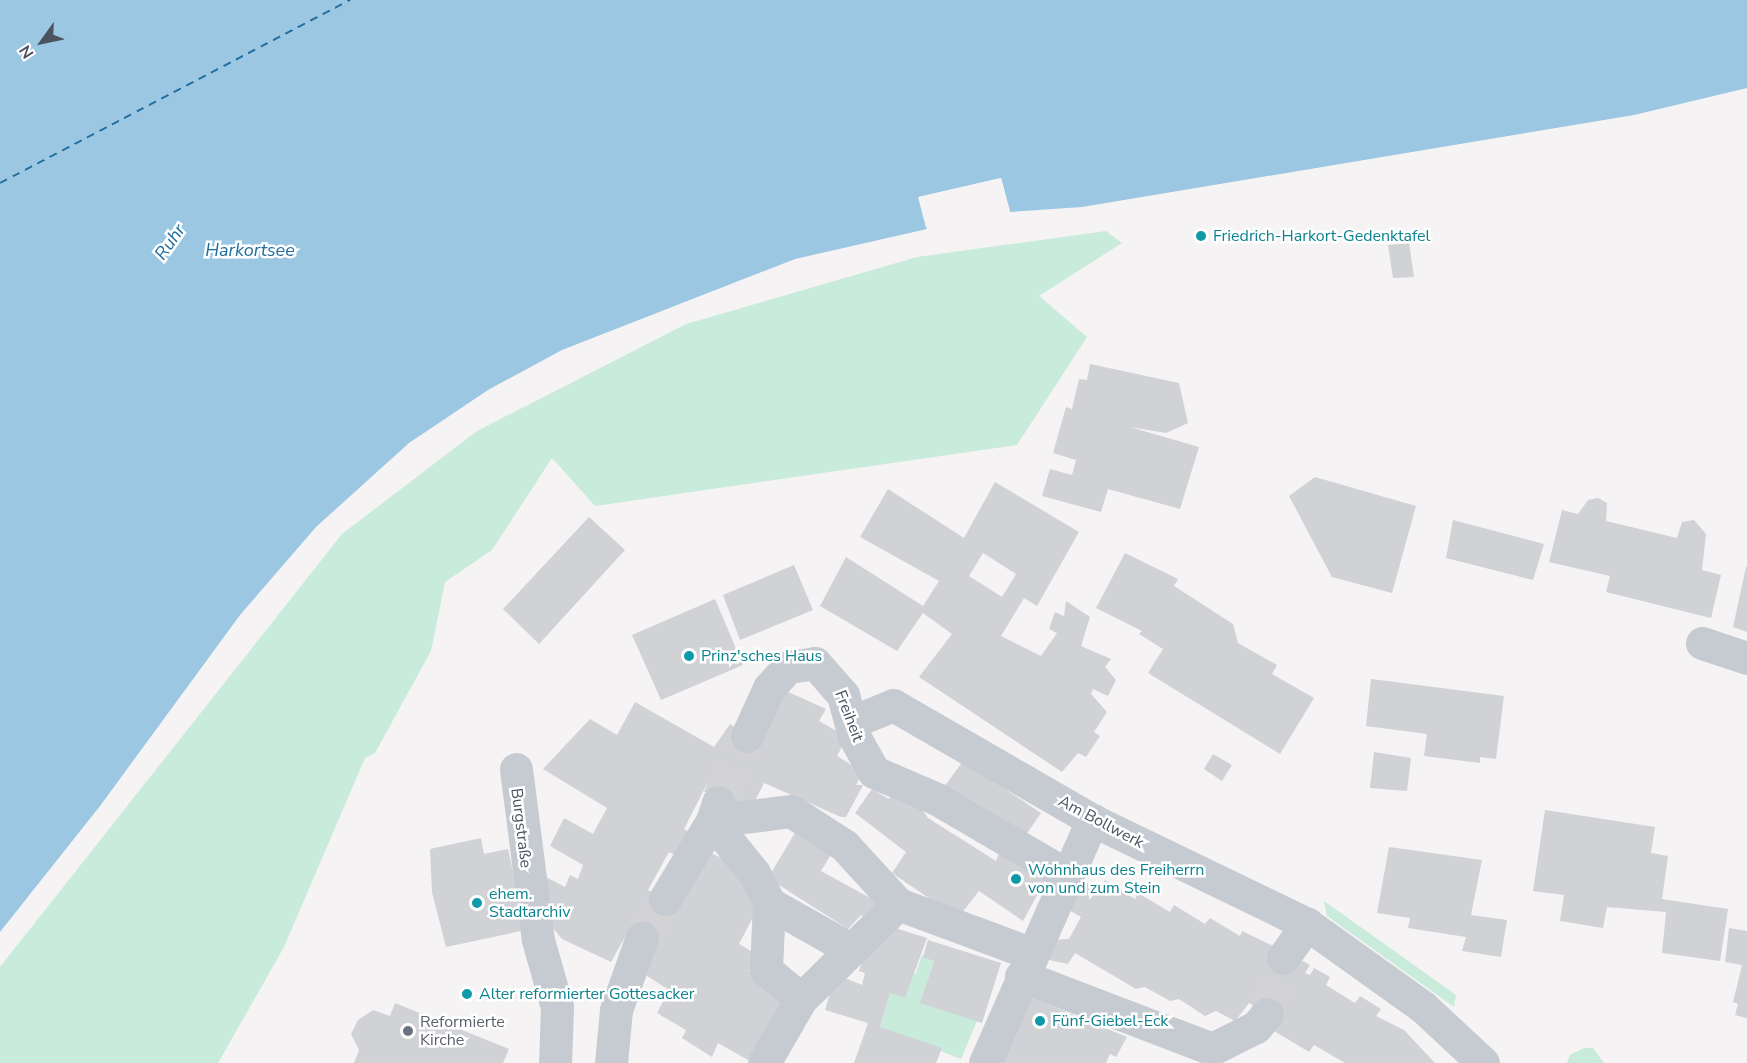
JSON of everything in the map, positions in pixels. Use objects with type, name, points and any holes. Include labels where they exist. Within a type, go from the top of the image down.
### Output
[{"type":"street","points":[[1702,643],[1747,658]]},
{"type":"street","name":"Freiheit","points":[[747,736],[769,688],[788,667],[815,663],[843,695],[854,736],[874,772],[937,799],[1067,874]]},
{"type":"street","name":"Am Bollwerk","points":[[859,719],[893,705],[1092,820],[1307,924],[1423,1006],[1483,1063]]},
{"type":"street","name":"Burgstraße","points":[[516,769],[537,930],[557,1007],[555,1063]]},
{"type":"street","points":[[665,899],[715,809]]},
{"type":"street","points":[[715,809],[754,873],[769,903],[766,970],[801,999]]},
{"type":"street","points":[[715,809],[791,811],[844,845],[898,904],[1212,1049],[1256,1027],[1267,1014]]},
{"type":"street","points":[[985,1063],[1026,964],[1092,820]]},
{"type":"street","points":[[769,903],[852,950]]},
{"type":"street","points":[[764,1063],[801,999],[898,904]]},
{"type":"street","points":[[1283,958],[1307,924]]},
{"type":"street","points":[[610,1063],[616,1010],[642,937]]},
{"type":"green space","points":[[1106,231],[1122,243],[1039,296],[1087,337],[1017,445],[595,506],[552,458],[492,550],[445,582],[431,651],[375,753],[365,758],[284,947],[218,1063],[0,1063],[0,967],[342,534],[477,431],[686,324],[917,257]]},
{"type":"green space","points":[[1324,901],[1456,995],[1454,1007],[1327,916]]},
{"type":"green space","points":[[922,955],[934,961],[928,979],[977,1021],[961,1059],[880,1027],[890,993],[916,973]]},
{"type":"green space","points":[[1584,1048],[1593,1048],[1604,1063],[1567,1063],[1570,1055]]},
{"type":"water","name":"Harkortsee","points":[[0,0],[1747,0],[1747,88],[1634,115],[1082,207],[1010,212],[1001,178],[919,197],[927,229],[795,259],[562,350],[488,390],[409,443],[316,527],[240,615],[100,806],[0,932]]},
{"type":"pier","points":[[1001,178],[1011,215],[999,181],[922,200],[927,232],[918,197]]},
{"type":"building","points":[[1409,243],[1414,277],[1393,278],[1388,245]]},
{"type":"building","points":[[1090,364],[1179,383],[1188,423],[1166,433],[1130,427],[1199,447],[1180,509],[1108,489],[1101,512],[1042,496],[1050,469],[1072,475],[1076,460],[1053,453],[1066,407],[1072,409],[1079,379],[1087,380]]},
{"type":"building","points":[[1315,477],[1416,506],[1392,593],[1332,577],[1289,496]]},
{"type":"building","points":[[995,482],[1079,532],[1037,606],[1024,598],[1001,636],[1041,656],[1057,633],[1049,629],[1055,612],[1064,616],[1066,601],[1090,617],[1081,646],[1111,659],[1105,667],[1116,680],[1108,696],[1093,689],[1091,694],[1107,712],[1094,732],[1100,736],[1086,757],[1078,753],[1062,772],[919,677],[952,634],[923,613],[897,651],[820,606],[846,557],[923,606],[939,581],[860,537],[888,489],[964,538]],"holes":[[[983,553],[1016,574],[1002,597],[969,576]]]},
{"type":"building","points":[[1598,498],[1607,503],[1606,521],[1677,538],[1682,522],[1694,520],[1706,534],[1702,570],[1721,575],[1711,618],[1606,592],[1610,576],[1549,562],[1562,510],[1578,514],[1588,500]]},
{"type":"building","points":[[589,517],[625,550],[539,644],[503,609]]},
{"type":"building","points":[[1453,520],[1544,544],[1533,580],[1446,558]]},
{"type":"building","points":[[1125,553],[1178,579],[1174,586],[1233,624],[1238,643],[1277,665],[1272,674],[1314,698],[1280,754],[1148,673],[1163,649],[1139,634],[1142,631],[1096,608]]},
{"type":"building","points":[[794,565],[813,610],[740,640],[723,595]]},
{"type":"building","points":[[1747,567],[1747,632],[1733,627]]},
{"type":"building","name":"Prinz'sches Haus","points":[[715,599],[743,665],[661,700],[632,635]]},
{"type":"building","points":[[1371,679],[1504,696],[1496,759],[1480,757],[1480,763],[1424,756],[1427,734],[1366,726]]},
{"type":"building","points":[[784,690],[826,709],[819,721],[847,737],[837,756],[863,772],[856,785],[863,785],[846,817],[841,817],[764,783],[750,811],[719,798],[707,784],[684,829],[689,832],[678,857],[669,852],[648,890],[676,906],[706,851],[738,865],[761,902],[739,944],[756,954],[749,971],[789,1000],[748,1060],[718,1043],[712,1057],[682,1038],[686,1030],[657,1013],[669,990],[638,970],[629,930],[611,962],[562,939],[549,923],[544,876],[565,887],[570,875],[578,879],[583,865],[550,846],[564,818],[593,834],[607,808],[543,769],[590,719],[617,735],[635,702],[714,747],[730,724],[747,736]]},
{"type":"building","points":[[1374,752],[1411,758],[1407,791],[1370,788]]},
{"type":"building","points":[[1213,754],[1232,765],[1222,781],[1204,769]]},
{"type":"building","points":[[963,761],[1041,813],[1021,842],[942,790]]},
{"type":"building","points":[[872,789],[889,799],[895,790],[917,802],[928,818],[996,861],[1003,843],[1049,873],[1023,921],[979,891],[958,918],[892,873],[906,852],[855,813]]},
{"type":"building","points":[[1545,810],[1655,827],[1651,853],[1668,856],[1662,899],[1728,909],[1720,961],[1662,953],[1666,912],[1607,907],[1603,928],[1560,921],[1564,895],[1533,891]]},
{"type":"building","points":[[799,826],[835,848],[821,871],[883,905],[871,923],[861,915],[848,929],[768,878]]},
{"type":"building","name":"ehem. Stadtarchiv","points":[[481,838],[484,854],[508,849],[526,930],[446,947],[432,892],[430,849]]},
{"type":"building","points":[[1389,847],[1482,860],[1471,915],[1507,920],[1501,957],[1462,951],[1466,937],[1408,928],[1410,918],[1377,913]]},
{"type":"building","points":[[1105,880],[1135,899],[1138,893],[1170,912],[1174,905],[1205,924],[1210,918],[1240,936],[1242,931],[1294,956],[1310,965],[1305,973],[1310,975],[1314,968],[1330,977],[1326,985],[1355,1003],[1360,996],[1381,1009],[1376,1016],[1404,1030],[1435,1063],[1345,1063],[1314,1045],[1309,1052],[1269,1028],[1267,1014],[1249,1003],[1235,1021],[1216,1011],[1205,1016],[1179,999],[1170,1001],[1145,987],[1136,989],[1075,953],[1068,964],[1049,960],[1046,950],[1053,940],[1069,939],[1081,917],[1069,910],[1085,882],[1099,889]]},
{"type":"building","points":[[889,926],[927,938],[905,998],[890,993],[880,1027],[942,1048],[936,1063],[854,1063],[868,1023],[825,1010],[836,974],[862,985],[865,973],[859,971],[869,939],[883,943]]},
{"type":"building","points":[[1729,928],[1747,931],[1747,1018],[1735,1015],[1738,1004],[1733,1002],[1742,965],[1725,962]]},
{"type":"building","points":[[928,940],[1001,963],[982,1023],[920,1003],[934,961],[923,957]]},
{"type":"building","name":"Fünf-Giebel-Eck","points":[[1023,994],[1127,1037],[1116,1057],[1110,1054],[1106,1063],[991,1063]]},
{"type":"building","name":"Reformierte Kirche","points":[[395,1003],[509,1049],[503,1063],[354,1063],[359,1050],[351,1034],[358,1020],[373,1010],[390,1016]]},
{"type":"ferry route","points":[[0,183],[350,0]]},
{"type":"tunnel","points":[[719,798],[747,736]]},
{"type":"tunnel","points":[[642,937],[665,899]]},
{"type":"tunnel","points":[[1267,1014],[1283,958]]},
{"type":"place","name":"Friedrich-Harkort-Gedenktafel","points":[[1201,236]]},
{"type":"place","name":"Prinz'sches Haus","points":[[689,656]]},
{"type":"place","name":"Wohnhaus des Freiherrn von und zum Stein","points":[[1016,879]]},
{"type":"place","name":"ehem. Stadtarchiv","points":[[477,903]]},
{"type":"place","name":"Alter reformierter Gottesacker","points":[[467,994]]},
{"type":"place","name":"Fünf-Giebel-Eck","points":[[1040,1021]]},
{"type":"place","name":"Reformierte Kirche","points":[[408,1031]]},
{"type":"water label","name":"Ruhr","points":[[170,242]]}]
